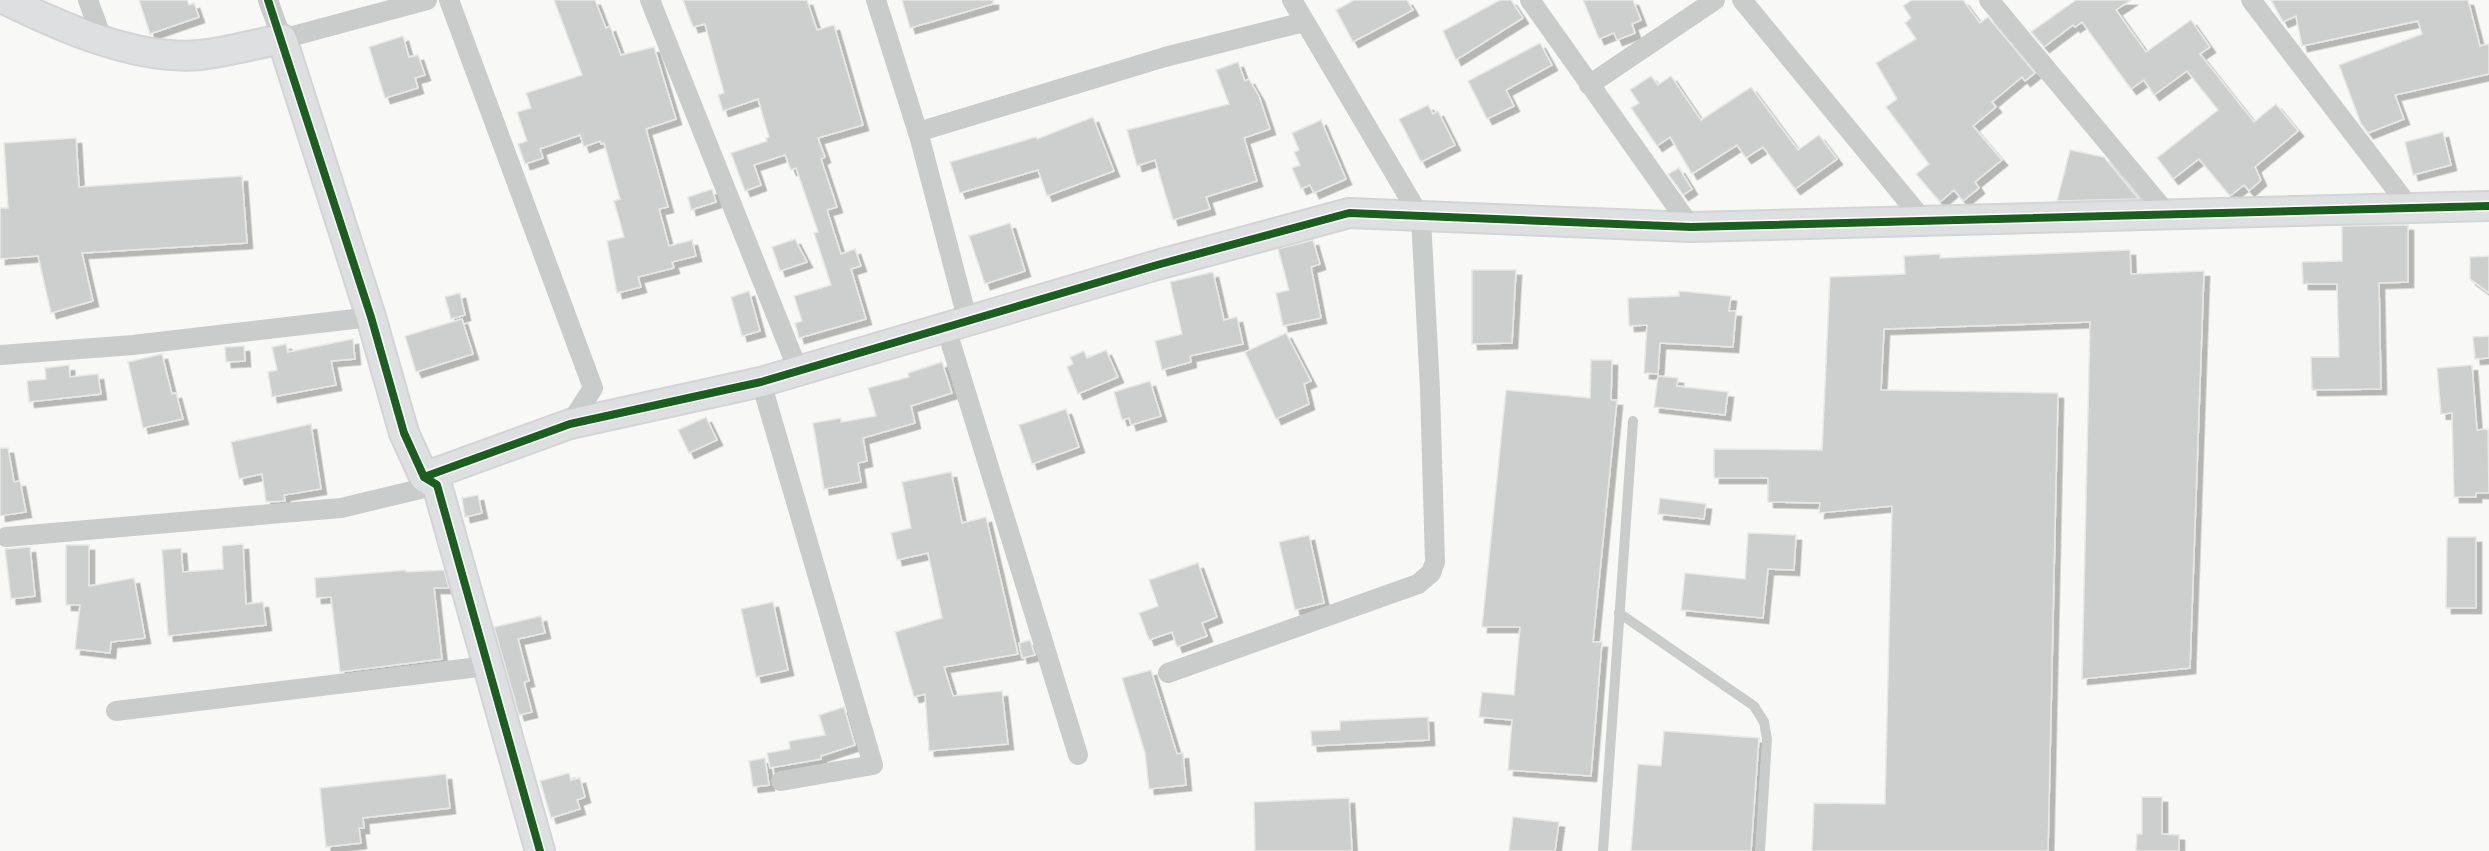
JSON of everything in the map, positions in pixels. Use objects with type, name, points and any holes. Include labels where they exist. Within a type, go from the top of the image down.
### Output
[{"type":"street","points":[[6,0],[103,41],[156,52],[198,55],[282,39],[427,0]]},
{"type":"street","points":[[88,0],[103,41]]},
{"type":"street","points":[[268,0],[371,317],[404,433],[431,481],[488,666],[540,851]]},
{"type":"street","points":[[449,0],[593,388],[570,424]]},
{"type":"street","points":[[650,0],[798,370]]},
{"type":"street","points":[[876,0],[918,132],[957,325],[1078,755]]},
{"type":"street","points":[[1168,673],[1418,584],[1431,573],[1434,562],[1430,401],[1420,218],[1292,0]]},
{"type":"street","points":[[1530,0],[1691,227]]},
{"type":"street","points":[[1589,85],[1715,0]]},
{"type":"street","points":[[1742,0],[1924,220]]},
{"type":"street","points":[[1989,0],[2169,216]]},
{"type":"street","points":[[2251,0],[2411,209]]},
{"type":"street","points":[[918,132],[1165,57],[1304,21]]},
{"type":"street","points":[[6,537],[341,508],[431,481],[570,424],[761,382],[1157,265],[1349,213],[1377,212],[1420,218],[1691,227],[2489,206]]},
{"type":"street","points":[[1,355],[133,345],[371,317]]},
{"type":"street","points":[[761,382],[873,765],[781,781]]},
{"type":"street","points":[[116,711],[488,666]]},
{"type":"lane","points":[[1603,851],[1633,421]]},
{"type":"lane","points":[[1619,614],[1754,706],[1764,722],[1767,739],[1760,851]]},
{"type":"building","points":[[139,0],[187,0],[189,5],[194,3],[199,17],[150,34]]},
{"type":"building","points":[[554,0],[595,0],[606,28],[610,26],[621,55],[654,47],[676,119],[646,129],[668,207],[659,209],[669,246],[692,240],[696,256],[672,262],[674,268],[638,277],[641,287],[617,293],[607,241],[624,237],[614,201],[620,199],[604,143],[601,144],[600,141],[584,147],[580,135],[540,149],[543,158],[525,164],[518,144],[527,141],[517,112],[531,108],[526,93],[582,75]]},
{"type":"building","points":[[683,0],[807,0],[817,30],[834,25],[863,125],[818,138],[825,157],[821,159],[837,207],[827,210],[841,254],[855,249],[861,266],[851,269],[866,319],[799,338],[795,323],[802,321],[794,296],[831,285],[814,233],[818,232],[796,168],[791,170],[785,155],[754,165],[761,185],[745,191],[731,153],[767,141],[766,138],[769,137],[758,99],[723,111],[718,95],[724,93],[705,24],[693,27]]},
{"type":"building","points":[[902,0],[993,0],[993,4],[910,28]]},
{"type":"building","points":[[1354,0],[1407,0],[1413,10],[1353,42],[1336,10]]},
{"type":"building","points":[[1500,0],[1511,0],[1523,18],[1456,60],[1443,31]]},
{"type":"building","points":[[1583,0],[1633,0],[1641,20],[1632,24],[1635,33],[1617,40],[1614,33],[1599,39]]},
{"type":"building","points":[[1912,0],[1963,0],[1980,23],[1988,17],[2035,73],[2025,81],[2022,77],[1992,102],[1996,107],[1973,126],[2002,160],[1975,182],[1979,188],[1963,201],[1954,190],[1940,202],[1916,174],[1929,164],[1886,107],[1897,99],[1876,63],[1916,39],[1905,23],[1911,18],[1903,6]]},
{"type":"building","points":[[2076,0],[2131,0],[2116,10],[2146,52],[2191,20],[2210,47],[2200,54],[2254,122],[2276,104],[2298,131],[2255,167],[2261,180],[2249,191],[2244,185],[2230,196],[2199,159],[2173,179],[2157,158],[2218,110],[2187,71],[2154,95],[2144,80],[2131,89],[2082,22],[2075,27],[2073,25],[2044,47],[2031,32]]},
{"type":"building","points":[[2271,0],[2468,0],[2480,46],[2489,44],[2489,74],[2395,95],[2404,119],[2368,133],[2361,124],[2339,65],[2422,34],[2418,21],[2302,46],[2296,16],[2283,22]]},
{"type":"building","points":[[403,36],[409,57],[418,55],[425,75],[415,78],[418,88],[385,98],[369,47]]},
{"type":"building","points":[[1540,43],[1552,65],[1506,90],[1514,106],[1487,119],[1468,81]]},
{"type":"building","points":[[1238,62],[1245,81],[1249,79],[1259,96],[1270,129],[1244,138],[1257,181],[1206,197],[1210,209],[1173,220],[1155,160],[1137,166],[1127,130],[1229,104],[1216,70]]},
{"type":"building","points":[[1651,76],[1658,85],[1671,76],[1701,120],[1751,87],[1798,150],[1819,135],[1837,159],[1795,189],[1763,147],[1746,158],[1737,145],[1692,174],[1670,137],[1657,146],[1631,108],[1639,103],[1630,90]]},
{"type":"building","points":[[1428,105],[1433,114],[1438,111],[1455,145],[1421,162],[1399,119]]},
{"type":"building","points":[[1093,117],[1114,171],[1047,196],[1038,170],[960,193],[950,162],[1036,137],[1037,139]]},
{"type":"building","points":[[1321,120],[1346,179],[1314,193],[1310,185],[1301,189],[1292,168],[1300,165],[1294,152],[1299,150],[1292,133]]},
{"type":"building","points":[[2443,132],[2451,165],[2413,175],[2405,142]]},
{"type":"building","points":[[76,138],[79,187],[242,176],[247,243],[82,253],[93,301],[51,313],[38,256],[0,259],[0,208],[8,208],[4,143]]},
{"type":"building","points":[[2070,150],[2104,157],[2139,199],[2057,201]]},
{"type":"building","points":[[1679,168],[1692,189],[1683,195],[1668,174]]},
{"type":"building","points":[[712,189],[716,202],[691,210],[688,197]]},
{"type":"building","points":[[1010,223],[1025,271],[985,284],[969,236]]},
{"type":"building","points":[[2408,225],[2408,282],[2379,283],[2381,389],[2312,390],[2311,357],[2339,357],[2337,284],[2303,284],[2302,262],[2342,261],[2342,226]]},
{"type":"building","points":[[795,239],[807,262],[780,271],[772,247]]},
{"type":"building","points":[[1313,240],[1320,264],[1311,267],[1321,318],[1283,326],[1276,293],[1289,290],[1278,249]]},
{"type":"building","points":[[2130,250],[2131,274],[2204,271],[2190,668],[2082,679],[2090,322],[1884,329],[1881,390],[2058,393],[2048,851],[1812,851],[1814,803],[1885,804],[1892,506],[1819,513],[1820,503],[1768,502],[1768,478],[1714,478],[1714,449],[1822,450],[1830,277],[1905,274],[1904,256],[1940,254],[1940,258]]},
{"type":"building","points":[[2489,256],[2489,293],[2470,279],[2470,257]]},
{"type":"building","points":[[1472,270],[1516,270],[1512,343],[1472,344]]},
{"type":"building","points":[[1213,272],[1224,320],[1237,317],[1243,344],[1190,356],[1191,362],[1162,370],[1155,341],[1182,334],[1170,282]]},
{"type":"building","points":[[749,291],[760,331],[742,336],[731,297]]},
{"type":"building","points":[[1679,291],[1731,296],[1729,311],[1736,311],[1733,347],[1660,343],[1658,374],[1644,373],[1647,325],[1629,326],[1628,298],[1679,296]]},
{"type":"building","points":[[460,293],[465,315],[451,319],[445,297]]},
{"type":"building","points":[[462,319],[473,354],[416,372],[405,336]]},
{"type":"building","points":[[1286,333],[1311,381],[1304,384],[1309,404],[1276,419],[1245,352]]},
{"type":"building","points":[[2489,336],[2489,358],[2475,359],[2473,337]]},
{"type":"building","points":[[353,339],[355,359],[331,361],[336,385],[272,397],[268,372],[277,370],[272,347],[286,344],[288,352]]},
{"type":"building","points":[[244,346],[245,361],[226,362],[225,347]]},
{"type":"building","points":[[1106,350],[1118,377],[1078,394],[1067,367],[1073,364],[1070,357],[1084,351],[1087,358]]},
{"type":"building","points":[[162,354],[172,394],[176,393],[183,419],[143,428],[128,362]]},
{"type":"building","points":[[1591,360],[1612,360],[1611,400],[1617,400],[1593,642],[1602,642],[1591,776],[1508,770],[1512,720],[1479,717],[1482,692],[1514,695],[1520,627],[1482,627],[1506,390],[1590,398]]},
{"type":"building","points":[[942,362],[952,393],[911,406],[915,423],[863,438],[867,461],[858,463],[861,482],[824,489],[813,423],[841,418],[841,422],[876,416],[868,388],[909,377],[908,373]]},
{"type":"building","points":[[69,365],[70,377],[98,374],[101,394],[29,402],[27,381],[46,379],[45,368]]},
{"type":"building","points":[[2472,365],[2477,430],[2488,429],[2489,493],[2476,493],[2476,497],[2454,497],[2452,413],[2441,414],[2437,368]]},
{"type":"building","points":[[1658,376],[1678,378],[1677,386],[1728,392],[1725,415],[1654,407]]},
{"type":"building","points":[[1150,381],[1161,416],[1131,425],[1129,418],[1122,420],[1114,392]]},
{"type":"building","points":[[1066,409],[1079,447],[1032,464],[1019,425]]},
{"type":"building","points":[[706,417],[717,440],[689,453],[678,430]]},
{"type":"building","points":[[311,424],[321,489],[284,495],[285,501],[266,502],[262,474],[239,479],[231,442]]},
{"type":"building","points":[[0,448],[8,448],[14,482],[20,481],[26,512],[0,516]]},
{"type":"building","points":[[951,472],[962,523],[986,517],[1018,654],[944,667],[953,696],[1002,691],[1008,744],[929,751],[925,694],[914,697],[895,632],[942,618],[928,553],[897,560],[891,533],[911,528],[902,482]]},
{"type":"building","points":[[478,495],[482,513],[465,517],[462,498]]},
{"type":"building","points":[[1660,498],[1706,504],[1704,519],[1658,514]]},
{"type":"building","points":[[1748,533],[1796,535],[1794,570],[1768,569],[1763,618],[1681,610],[1685,573],[1745,579]]},
{"type":"building","points":[[1309,535],[1324,603],[1295,610],[1279,542]]},
{"type":"building","points":[[2447,537],[2476,537],[2476,608],[2446,608]]},
{"type":"building","points":[[243,544],[246,604],[263,602],[266,625],[168,636],[162,550],[181,548],[183,572],[223,569],[222,546]]},
{"type":"building","points":[[66,545],[89,545],[89,586],[134,578],[145,638],[111,642],[110,653],[75,649],[80,605],[66,605]]},
{"type":"building","points":[[30,547],[35,596],[11,599],[5,549]]},
{"type":"building","points":[[1198,563],[1217,617],[1202,623],[1207,636],[1177,647],[1172,632],[1149,640],[1139,613],[1158,606],[1149,580]]},
{"type":"building","points":[[406,570],[406,572],[444,570],[449,588],[434,588],[442,659],[340,672],[331,597],[316,598],[315,578]]},
{"type":"building","points":[[773,602],[788,670],[756,677],[741,609]]},
{"type":"building","points":[[541,616],[545,633],[518,639],[529,681],[524,682],[532,712],[519,715],[494,627]]},
{"type":"building","points":[[1030,640],[1035,655],[1022,658],[1019,643]]},
{"type":"building","points":[[1151,670],[1177,754],[1183,753],[1186,785],[1149,789],[1145,753],[1122,678]]},
{"type":"building","points":[[844,707],[855,745],[821,756],[821,759],[770,768],[767,753],[790,749],[789,741],[825,735],[819,715]]},
{"type":"building","points":[[1428,717],[1429,740],[1312,746],[1311,731],[1340,730],[1340,721]]},
{"type":"building","points":[[1664,731],[1759,738],[1751,851],[1631,851],[1638,764],[1661,766]]},
{"type":"building","points":[[765,758],[769,785],[753,787],[749,761]]},
{"type":"building","points":[[569,773],[571,780],[580,778],[585,797],[577,800],[580,809],[551,818],[540,781]]},
{"type":"building","points":[[446,774],[450,808],[363,818],[364,828],[359,828],[361,843],[326,847],[320,788]]},
{"type":"building","points":[[2142,797],[2162,797],[2162,834],[2179,835],[2179,851],[2136,851],[2137,834],[2142,834]]},
{"type":"building","points":[[1349,798],[1352,851],[1255,851],[1254,802]]},
{"type":"building","points":[[1513,817],[1559,822],[1555,851],[1509,851]]},
{"type":"cycle path","points":[[268,0],[371,317],[404,433],[424,477],[437,485],[540,851]]},
{"type":"cycle path","points":[[424,477],[570,424],[761,382],[1157,265],[1349,213],[1691,227],[2489,206]]}]
